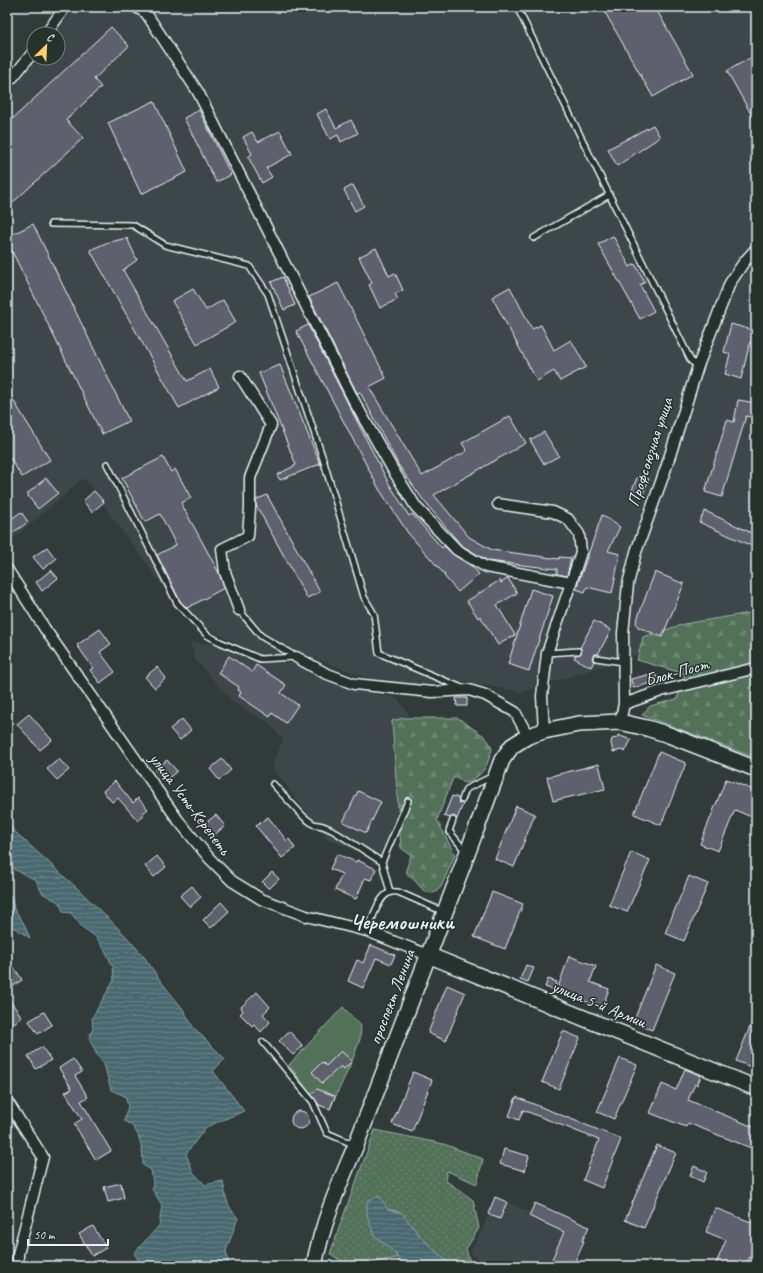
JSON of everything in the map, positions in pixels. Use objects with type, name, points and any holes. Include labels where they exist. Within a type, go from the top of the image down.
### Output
[{"type":"main road","points":[[528,736],[544,731],[579,724],[620,722],[669,735],[756,769]]},
{"type":"main road","name":"проспект Ленина","points":[[314,1266],[326,1222],[337,1191],[356,1145],[502,760],[512,746],[528,736]]},
{"type":"main road","name":"улица 5-й Армии","points":[[428,955],[756,1088]]},
{"type":"street","points":[[52,26],[65,7]]},
{"type":"street","points":[[136,7],[146,13],[198,92],[355,403],[416,507],[457,550],[486,567],[571,583]]},
{"type":"street","points":[[7,81],[13,77],[26,61]]},
{"type":"street","name":"Профсоюзная улица","points":[[624,704],[623,633],[628,584],[636,552],[666,468],[698,366],[730,283],[744,262],[756,249]]},
{"type":"street","points":[[239,610],[225,572],[222,549],[248,536],[250,478],[270,426],[240,376]]},
{"type":"street","points":[[498,504],[553,512],[568,519],[579,534],[581,552],[547,653],[542,696],[544,731]]},
{"type":"street","name":"улица Усть-Керепеть","points":[[7,569],[45,629],[178,820],[226,876],[261,899],[306,916],[367,931],[428,955]]},
{"type":"street","points":[[296,657],[325,673],[354,684],[432,692],[469,690],[484,695],[514,712],[528,736]]},
{"type":"street","name":"Блок-Пост","points":[[624,704],[661,691],[756,668]]},
{"type":"street","points":[[620,722],[624,704]]},
{"type":"street","points":[[7,1101],[43,1157],[18,1254],[18,1266]]},
{"type":"lane","points":[[517,7],[691,361],[698,366]]},
{"type":"lane","points":[[534,238],[609,195]]},
{"type":"lane","points":[[51,224],[133,225],[165,244],[249,266],[268,294],[323,458],[364,597],[374,614],[379,653],[469,690]]},
{"type":"lane","points":[[107,464],[177,602],[207,635],[260,659],[296,657]]},
{"type":"lane","points":[[239,610],[261,636],[296,657]]},
{"type":"lane","points":[[547,653],[578,651]]},
{"type":"lane","points":[[596,658],[623,662]]},
{"type":"lane","points":[[462,800],[466,789],[496,775]]},
{"type":"lane","points":[[274,784],[304,817],[313,824],[332,830],[382,862]]},
{"type":"lane","points":[[390,892],[382,862],[408,801]]},
{"type":"lane","points":[[453,820],[449,831],[467,854]]},
{"type":"lane","points":[[367,931],[384,895],[390,892],[398,892],[445,912]]},
{"type":"lane","points":[[263,1042],[313,1102],[327,1133],[356,1145]]},
{"type":"shaded area","points":[[78,7],[756,7],[756,630],[668,645],[521,692],[467,682],[387,685],[306,655],[263,656],[186,618],[84,478],[7,544],[7,74],[26,56],[26,66],[66,66],[66,26],[58,26]]},
{"type":"shaded area","points":[[190,642],[218,645],[259,663],[295,663],[352,690],[397,698],[429,743],[426,771],[388,861],[327,839],[272,767],[283,739],[265,720],[248,712],[233,702],[195,659]]},
{"type":"shaded area","points":[[495,1197],[531,1213],[535,1203],[589,1227],[573,1266],[480,1266],[481,1264],[470,1252],[485,1224]]},
{"type":"green space","points":[[756,612],[756,758],[642,715],[650,706],[677,699],[685,674],[637,660],[643,637],[684,624]]},
{"type":"green space","points":[[403,718],[458,718],[484,736],[492,749],[485,768],[476,778],[470,782],[464,783],[458,778],[453,778],[437,820],[455,855],[441,887],[436,892],[431,893],[425,892],[408,875],[406,870],[411,855],[401,848],[392,721]]},
{"type":"green space","points":[[343,1007],[361,1026],[360,1039],[352,1061],[330,1109],[319,1105],[289,1065]]},
{"type":"green space","points":[[375,1130],[444,1144],[483,1159],[477,1184],[447,1171],[445,1180],[473,1200],[479,1228],[466,1249],[471,1266],[451,1266],[420,1236],[402,1213],[388,1209],[374,1235],[395,1253],[397,1258],[350,1266],[330,1254]]},
{"type":"water","points":[[7,819],[14,831],[78,889],[125,935],[145,958],[162,983],[183,1009],[193,1027],[225,1059],[213,1071],[244,1111],[206,1127],[186,1154],[193,1172],[205,1185],[223,1181],[229,1205],[238,1218],[226,1251],[229,1266],[142,1266],[134,1253],[159,1226],[162,1205],[152,1189],[153,1183],[151,1170],[143,1165],[142,1150],[138,1134],[132,1126],[124,1121],[128,1106],[125,1096],[111,1090],[104,1064],[97,1055],[89,1038],[93,1028],[92,1018],[114,980],[113,967],[106,952],[96,937],[82,927],[71,913],[63,912],[60,903],[42,893],[36,880],[7,866]]},
{"type":"water","points":[[7,893],[12,898],[14,909],[23,922],[30,938],[8,924]]},
{"type":"water","points":[[379,1196],[388,1209],[402,1213],[420,1236],[451,1266],[402,1266],[395,1253],[374,1235],[367,1215],[367,1201]]},
{"type":"building","points":[[602,7],[655,7],[693,74],[653,97]]},
{"type":"building","points":[[111,27],[129,46],[94,79],[101,87],[66,120],[83,138],[7,208],[7,124]]},
{"type":"building","points":[[750,58],[756,69],[756,123],[727,71]]},
{"type":"building","points":[[154,101],[187,172],[141,194],[108,123]]},
{"type":"building","points":[[326,109],[336,128],[351,120],[358,133],[341,142],[338,135],[330,139],[317,114]]},
{"type":"building","points":[[199,110],[231,175],[216,182],[184,118]]},
{"type":"building","points":[[653,125],[660,137],[617,166],[608,149]]},
{"type":"building","points":[[280,131],[292,154],[266,168],[272,177],[262,183],[248,157],[252,154],[243,137],[252,132],[258,142]]},
{"type":"building","points":[[353,185],[364,206],[355,211],[344,190]]},
{"type":"building","points":[[33,224],[129,421],[102,434],[7,241],[7,237]]},
{"type":"building","points":[[613,236],[630,267],[635,264],[645,282],[640,285],[654,311],[640,319],[598,244]]},
{"type":"building","points":[[127,238],[137,260],[123,270],[187,381],[210,369],[219,387],[179,408],[90,250],[106,243]]},
{"type":"building","points":[[376,248],[389,276],[395,273],[403,290],[395,294],[398,299],[380,308],[369,285],[372,283],[359,257]]},
{"type":"building","points":[[283,277],[295,305],[284,310],[271,282]]},
{"type":"building","points":[[338,283],[386,378],[369,387],[422,476],[467,451],[462,443],[510,416],[526,443],[434,495],[469,537],[492,550],[559,559],[559,557],[571,558],[567,576],[557,574],[557,569],[488,561],[461,545],[424,501],[399,466],[360,392],[357,393],[309,297]]},
{"type":"building","points":[[510,287],[532,329],[541,325],[554,350],[571,340],[586,367],[560,381],[554,371],[537,381],[492,297]]},
{"type":"building","points":[[193,289],[206,310],[223,300],[236,322],[197,344],[172,301]]},
{"type":"building","points":[[731,324],[756,331],[756,344],[750,342],[741,379],[725,374],[730,354],[724,352]]},
{"type":"building","points":[[308,325],[388,482],[409,516],[412,514],[442,548],[444,546],[454,555],[473,567],[479,574],[458,592],[408,533],[379,489],[296,331]]},
{"type":"building","points":[[280,365],[320,464],[280,480],[277,475],[296,465],[259,373]]},
{"type":"building","points":[[7,390],[50,460],[22,477],[7,453]]},
{"type":"building","points":[[738,400],[756,403],[756,418],[746,416],[722,497],[705,492],[727,420],[734,422]]},
{"type":"building","points":[[544,432],[559,456],[544,464],[530,440]]},
{"type":"building","points":[[163,457],[171,472],[175,469],[191,498],[181,503],[219,573],[224,588],[187,608],[180,601],[157,555],[176,545],[160,514],[145,522],[122,478]]},
{"type":"building","points":[[638,475],[649,479],[643,494],[632,490]]},
{"type":"building","points":[[46,478],[58,493],[38,509],[28,496],[28,493]]},
{"type":"building","points":[[94,491],[104,502],[92,512],[83,501]]},
{"type":"building","points":[[267,495],[320,592],[307,598],[256,505],[256,500]]},
{"type":"building","points":[[705,511],[756,535],[756,548],[699,522]]},
{"type":"building","points":[[21,512],[28,522],[7,537],[7,522]]},
{"type":"building","points":[[602,515],[620,527],[608,551],[620,554],[612,593],[587,587],[585,592],[576,589]]},
{"type":"building","points":[[47,547],[56,559],[43,569],[33,557]]},
{"type":"building","points":[[51,570],[58,578],[42,591],[36,582]]},
{"type":"building","points":[[655,572],[684,584],[662,637],[638,627],[636,622]]},
{"type":"building","points":[[508,578],[517,593],[497,605],[515,635],[498,645],[480,616],[478,618],[467,601],[500,580],[501,583]]},
{"type":"building","points":[[531,589],[553,596],[529,671],[508,664]]},
{"type":"building","points":[[594,621],[611,630],[598,654],[593,656],[592,659],[594,661],[591,667],[574,658],[576,655],[581,653],[582,650],[580,648]]},
{"type":"building","points":[[100,629],[111,644],[100,652],[115,672],[100,683],[90,670],[93,668],[77,645]]},
{"type":"building","points":[[229,656],[252,672],[256,665],[286,685],[281,693],[298,705],[286,723],[272,713],[270,717],[239,696],[241,692],[238,690],[239,687],[218,673]]},
{"type":"building","points":[[157,667],[166,678],[155,688],[145,677]]},
{"type":"building","points":[[655,673],[658,681],[633,688],[631,679]]},
{"type":"building","points":[[456,698],[467,698],[467,706],[457,706]]},
{"type":"building","points":[[29,714],[52,740],[40,750],[17,724]]},
{"type":"building","points":[[182,719],[191,730],[180,740],[170,729]]},
{"type":"building","points":[[618,735],[631,740],[625,752],[621,750],[613,752],[611,743],[612,739],[617,738]]},
{"type":"building","points":[[659,752],[686,763],[661,825],[634,814]]},
{"type":"building","points":[[59,759],[69,770],[57,780],[47,769]]},
{"type":"building","points":[[222,759],[231,770],[219,780],[210,769]]},
{"type":"building","points":[[167,760],[177,771],[165,781],[155,770]]},
{"type":"building","points":[[599,764],[605,789],[553,801],[547,777]]},
{"type":"building","points":[[726,779],[756,791],[756,819],[735,810],[718,851],[700,844]]},
{"type":"building","points":[[115,781],[133,803],[138,798],[148,809],[142,814],[144,816],[138,821],[118,798],[112,802],[103,791]]},
{"type":"building","points":[[358,791],[381,802],[366,833],[343,822]]},
{"type":"building","points":[[452,796],[458,798],[459,803],[463,804],[457,819],[454,816],[450,818],[444,816]]},
{"type":"building","points":[[516,806],[535,814],[514,867],[495,859]]},
{"type":"building","points":[[216,815],[225,826],[213,836],[204,824]]},
{"type":"building","points":[[268,817],[287,841],[289,839],[295,848],[282,858],[256,826]]},
{"type":"building","points":[[631,852],[650,860],[627,912],[609,905]]},
{"type":"building","points":[[337,854],[356,862],[357,860],[376,869],[371,880],[365,878],[356,899],[335,890],[342,874],[330,869]]},
{"type":"building","points":[[157,856],[166,867],[154,877],[145,866]]},
{"type":"building","points":[[272,872],[279,879],[269,889],[262,882]]},
{"type":"building","points":[[689,876],[708,884],[684,941],[665,933]]},
{"type":"building","points":[[192,886],[201,897],[190,907],[180,896]]},
{"type":"building","points":[[492,892],[523,904],[505,949],[474,937]]},
{"type":"building","points":[[221,902],[229,911],[211,928],[203,920]]},
{"type":"building","points":[[371,945],[395,955],[391,964],[376,958],[363,988],[348,981],[357,960],[363,963]]},
{"type":"building","points":[[569,956],[596,966],[590,982],[609,989],[602,1008],[557,990]]},
{"type":"building","points":[[526,965],[534,968],[528,982],[520,979]]},
{"type":"building","points":[[656,965],[675,973],[652,1030],[633,1023]]},
{"type":"building","points":[[14,967],[22,980],[7,990],[7,971]]},
{"type":"building","points":[[548,979],[557,982],[554,990],[545,987]]},
{"type":"building","points":[[447,985],[465,993],[446,1041],[428,1033]]},
{"type":"building","points":[[257,992],[270,1007],[263,1014],[270,1022],[261,1032],[254,1024],[252,1026],[240,1014],[243,1011],[241,1007]]},
{"type":"building","points":[[7,997],[22,1017],[7,1028]]},
{"type":"building","points":[[44,1012],[52,1025],[38,1034],[29,1021]]},
{"type":"building","points":[[756,1012],[756,1069],[736,1061]]},
{"type":"building","points":[[289,1031],[303,1046],[293,1055],[279,1041]]},
{"type":"building","points":[[563,1031],[580,1038],[559,1089],[542,1082]]},
{"type":"building","points":[[42,1047],[51,1060],[36,1069],[28,1056]]},
{"type":"building","points":[[341,1051],[352,1061],[344,1069],[341,1066],[322,1083],[312,1072],[322,1062],[326,1066]]},
{"type":"building","points":[[620,1058],[637,1065],[614,1119],[597,1112]]},
{"type":"building","points":[[73,1059],[82,1072],[75,1076],[88,1097],[81,1101],[111,1151],[96,1160],[74,1124],[82,1119],[65,1092],[72,1089],[59,1068]]},
{"type":"building","points":[[685,1069],[701,1076],[697,1085],[695,1084],[688,1100],[756,1128],[756,1150],[688,1123],[686,1127],[650,1113],[662,1084],[676,1090]]},
{"type":"building","points":[[413,1072],[432,1080],[412,1132],[392,1124]]},
{"type":"building","points":[[317,1089],[335,1096],[330,1109],[319,1105],[311,1094]]},
{"type":"building","points":[[516,1097],[621,1139],[602,1188],[583,1180],[599,1140],[523,1110],[519,1120],[509,1116]]},
{"type":"building","points":[[296,1111],[304,1111],[309,1116],[307,1127],[304,1129],[296,1129],[291,1124],[291,1116]]},
{"type":"building","points":[[657,1145],[676,1153],[644,1228],[625,1220]]},
{"type":"building","points":[[504,1149],[529,1156],[525,1171],[500,1164]]},
{"type":"building","points":[[694,1166],[707,1172],[703,1182],[690,1176]]},
{"type":"building","points":[[121,1183],[124,1198],[108,1202],[104,1187]]},
{"type":"building","points":[[495,1197],[507,1202],[500,1219],[488,1214]]},
{"type":"building","points":[[535,1203],[589,1227],[573,1266],[549,1266],[564,1232],[529,1216]]},
{"type":"building","points":[[715,1208],[756,1224],[756,1252],[752,1251],[746,1266],[715,1266],[726,1240],[706,1232]]},
{"type":"building","points":[[93,1226],[106,1248],[92,1256],[79,1234]]},
{"type":"district","name":"Черемошники","points":[[402,922]]}]
